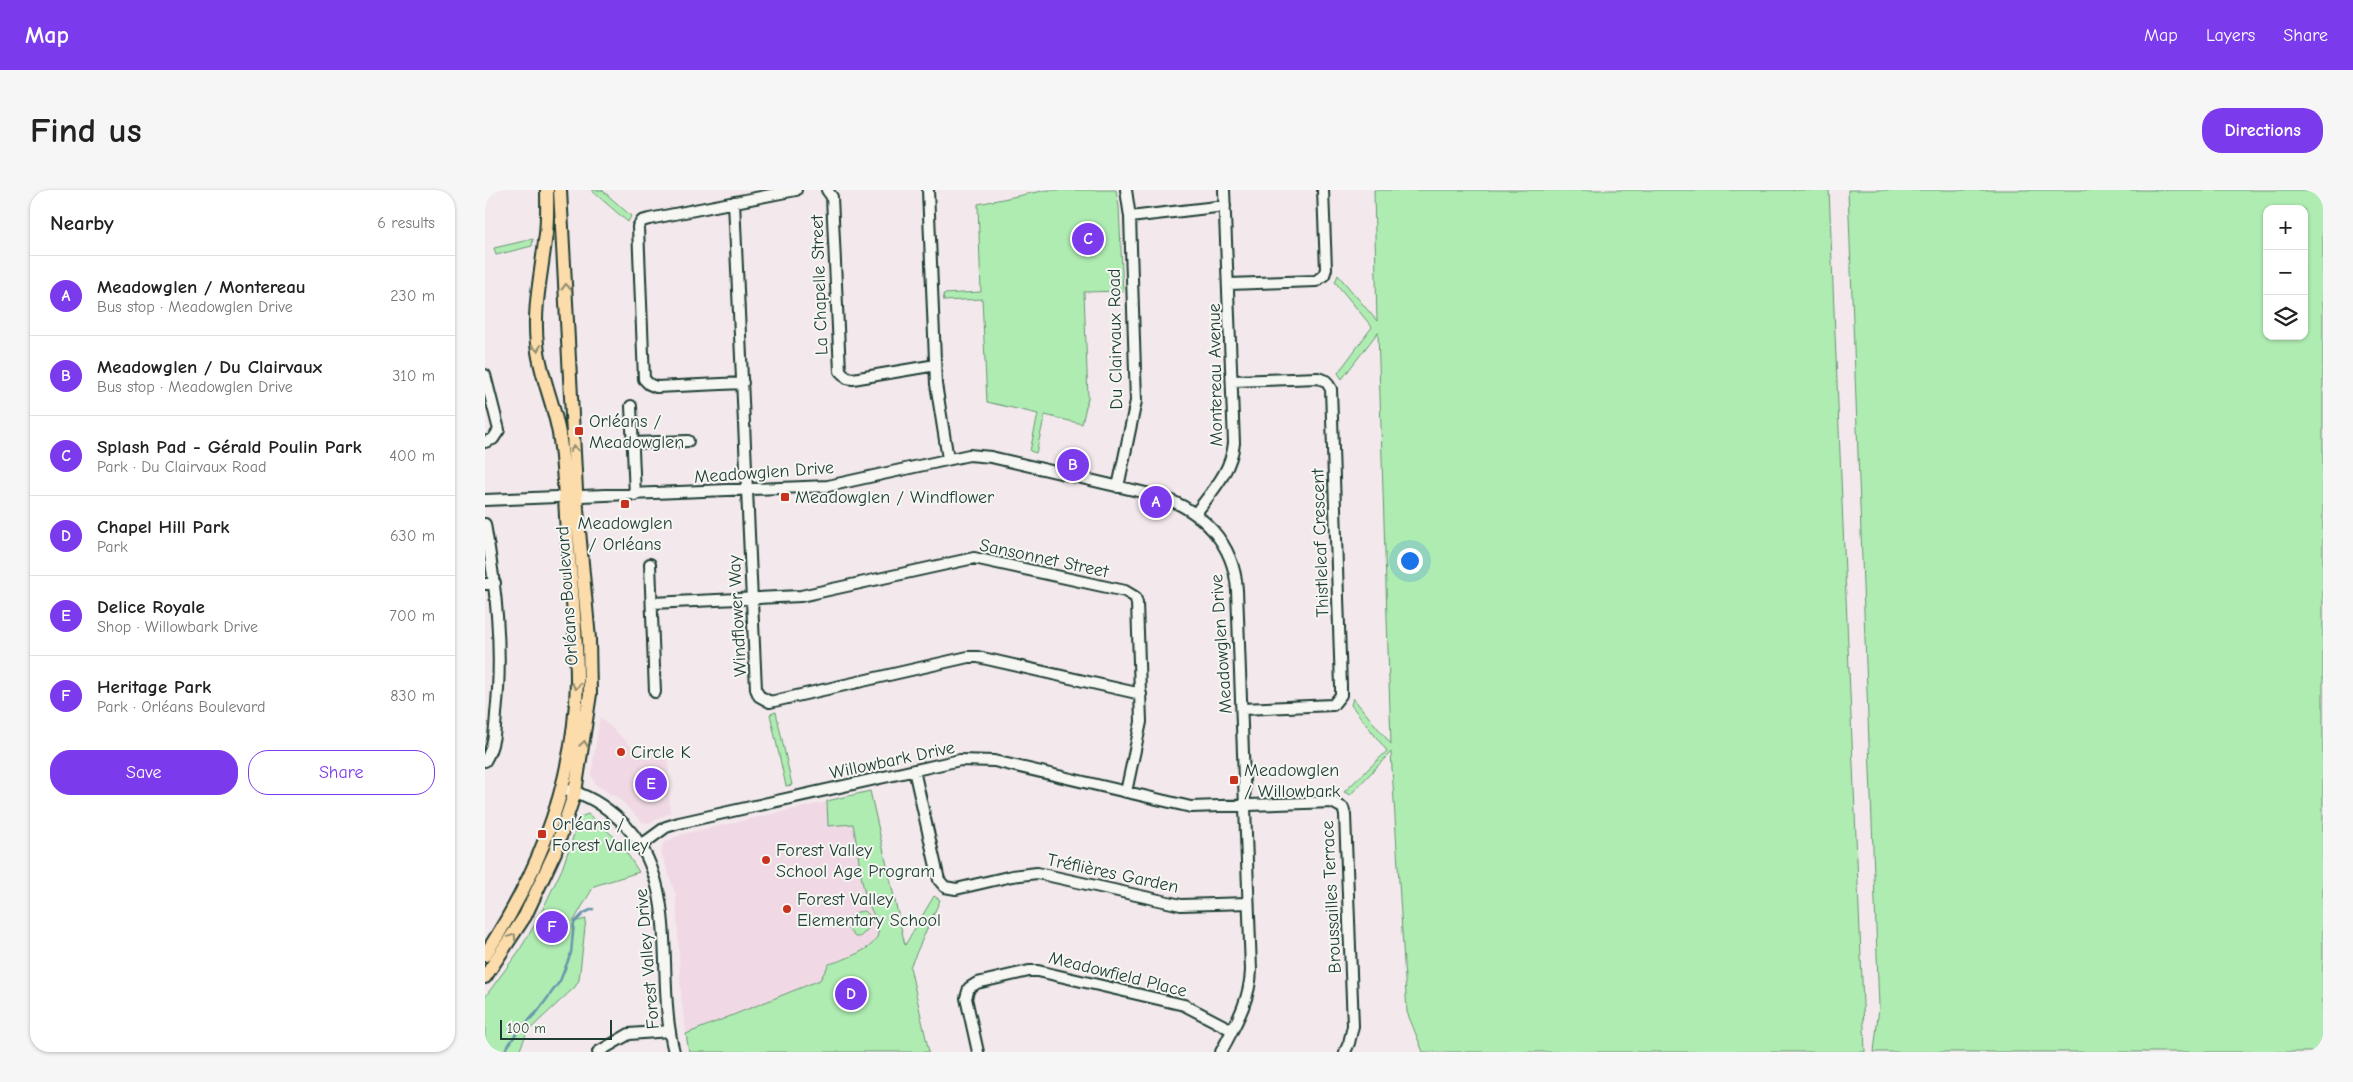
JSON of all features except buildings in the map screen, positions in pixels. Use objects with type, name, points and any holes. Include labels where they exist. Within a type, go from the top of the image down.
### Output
[{"type":"main road","points":[[537,190],[547,214]]},
{"type":"main road","name":"Orléans Boulevard","points":[[485,977],[513,936],[541,885],[586,730],[590,676],[588,621],[571,498],[560,439],[541,372],[536,330],[538,288],[546,240],[547,190]]},
{"type":"main road","name":"Orléans Boulevard","points":[[560,190],[571,498]]},
{"type":"main road","points":[[562,213],[567,190]]},
{"type":"main road","name":"Orléans Boulevard","points":[[485,955],[510,916],[569,790]]},
{"type":"street","points":[[743,383],[656,387],[646,382],[642,371],[638,227],[643,221],[649,219],[796,190]]},
{"type":"street","name":"La Chapelle Street","points":[[827,190],[832,197],[840,371],[847,378],[853,379],[936,365]]},
{"type":"street","points":[[928,190],[936,365],[940,417],[947,460]]},
{"type":"street","name":"Du Clairvaux Road","points":[[1118,487],[1136,401],[1130,217],[1126,190]]},
{"type":"street","name":"Montereau Avenue","points":[[1195,513],[1222,478],[1231,462],[1234,443],[1224,190]]},
{"type":"street","name":"Montereau Avenue","points":[[1229,284],[1316,281],[1321,279],[1326,270],[1323,190]]},
{"type":"street","name":"Windflower Way","points":[[734,202],[756,689],[759,696],[770,702],[968,657],[977,657],[1141,694]]},
{"type":"street","points":[[1130,217],[1225,206]]},
{"type":"street","points":[[485,375],[499,430],[493,439],[485,442]]},
{"type":"street","name":"Thistleleaf Crescent","points":[[1232,381],[1318,378],[1326,381],[1331,389],[1341,686],[1341,695],[1333,705],[1242,709]]},
{"type":"street","points":[[631,406],[635,495]]},
{"type":"street","points":[[633,443],[688,440]]},
{"type":"street","name":"Meadowglen Drive","points":[[485,500],[571,498],[828,486],[969,455],[991,457],[1174,501],[1195,513],[1215,532],[1225,548],[1234,571],[1237,590],[1250,983],[1245,1005],[1221,1052]]},
{"type":"street","points":[[485,524],[499,687],[495,730],[485,762]]},
{"type":"street","name":"Sansonnet Street","points":[[652,603],[801,596],[974,558],[1125,591],[1135,596],[1137,603],[1141,694],[1140,732],[1127,792]]},
{"type":"street","points":[[650,564],[655,692]]},
{"type":"street","name":"Willowbark Drive","points":[[640,846],[673,825],[960,760],[994,761],[1191,806],[1245,806]]},
{"type":"street","name":"Tréflières Garden","points":[[914,770],[939,880],[945,887],[956,889],[1028,873],[1037,873],[1181,905],[1248,903]]},
{"type":"street","name":"Forest Valley Drive","points":[[569,790],[614,815],[635,836],[652,868],[660,895],[670,1031],[674,1052]]},
{"type":"street","name":"Broussailles Terrace","points":[[1245,806],[1332,802],[1343,808],[1345,815],[1353,1017],[1352,1035],[1345,1052]]},
{"type":"street","name":"Meadowfield Place","points":[[978,1052],[966,998],[969,988],[977,983],[1029,971],[1038,971],[1178,1004],[1232,1030]]},
{"type":"street","points":[[598,1052],[629,1034],[670,1031]]},
{"type":"shaded area","points":[[600,717],[639,753],[668,748],[670,813],[650,823],[642,822],[619,799],[596,785],[591,775]]},
{"type":"shaded area","name":"Forest Valley Elementary School","points":[[871,792],[906,946],[686,1034],[681,996],[676,896],[661,852],[663,843],[682,834]]},
{"type":"green space","points":[[591,190],[602,190],[631,216],[628,222]]},
{"type":"green space","points":[[1047,190],[1116,190],[1119,207],[1123,291],[1084,292],[1088,398],[1082,424],[1045,415],[1036,453],[1030,451],[1038,414],[987,402],[982,299],[944,301],[943,294],[981,292],[978,204]]},
{"type":"green space","points":[[1374,190],[1829,190],[1865,1052],[1423,1052],[1407,1012],[1391,752],[1350,795],[1344,792],[1387,751],[1351,705],[1353,698],[1391,744],[1378,332],[1342,379],[1338,373],[1372,327],[1335,282],[1338,275],[1377,321]]},
{"type":"green space","points":[[1848,190],[2323,190],[2323,1052],[1874,1052],[1879,1007]]},
{"type":"green space","points":[[533,239],[532,246],[496,255],[494,248]]},
{"type":"green space","points":[[776,712],[792,785],[786,786],[770,714]]},
{"type":"green space","points":[[870,791],[905,945],[934,896],[940,900],[910,967],[929,1052],[689,1052],[686,1034],[820,980],[829,964],[862,951],[876,939],[878,926],[865,895],[853,824],[828,826],[827,801]]},
{"type":"green space","points":[[588,814],[619,841],[639,872],[594,886],[573,922],[586,919],[579,980],[575,987],[527,1032],[519,1052],[485,1052],[485,997],[519,951],[538,919],[562,869],[580,817]]},
{"type":"green space","points":[[865,911],[872,918],[869,928],[860,937],[855,937],[848,929],[851,917],[857,912]]},
{"type":"waterway","points":[[504,1052],[518,1031],[538,1011],[560,981],[571,953],[574,923],[584,913],[593,909]]},
{"type":"place","name":"Splash Pad - Gérald Poulin Park","points":[[1088,239]]},
{"type":"place","name":"Orléans / Meadowglen","points":[[579,431]]},
{"type":"place","name":"Meadowglen / Du Clairvaux","points":[[1073,465]]},
{"type":"place","name":"Meadowglen / Windflower","points":[[785,497]]},
{"type":"place","name":"Meadowglen / Montereau","points":[[1156,502]]},
{"type":"place","name":"Meadowglen / Orléans","points":[[625,504]]},
{"type":"place","name":"Circle K","points":[[621,752]]},
{"type":"place","name":"Meadowglen / Willowbark","points":[[1234,780]]},
{"type":"place","name":"Delice Royale","points":[[651,784]]},
{"type":"place","name":"Orléans / Forest Valley","points":[[542,834]]},
{"type":"place","name":"Forest Valley School Age Program","points":[[766,860]]},
{"type":"place","name":"Forest Valley Elementary School","points":[[787,909]]},
{"type":"place","name":"Heritage Park","points":[[552,927]]},
{"type":"place","name":"Chapel Hill Park","points":[[851,994]]}]
